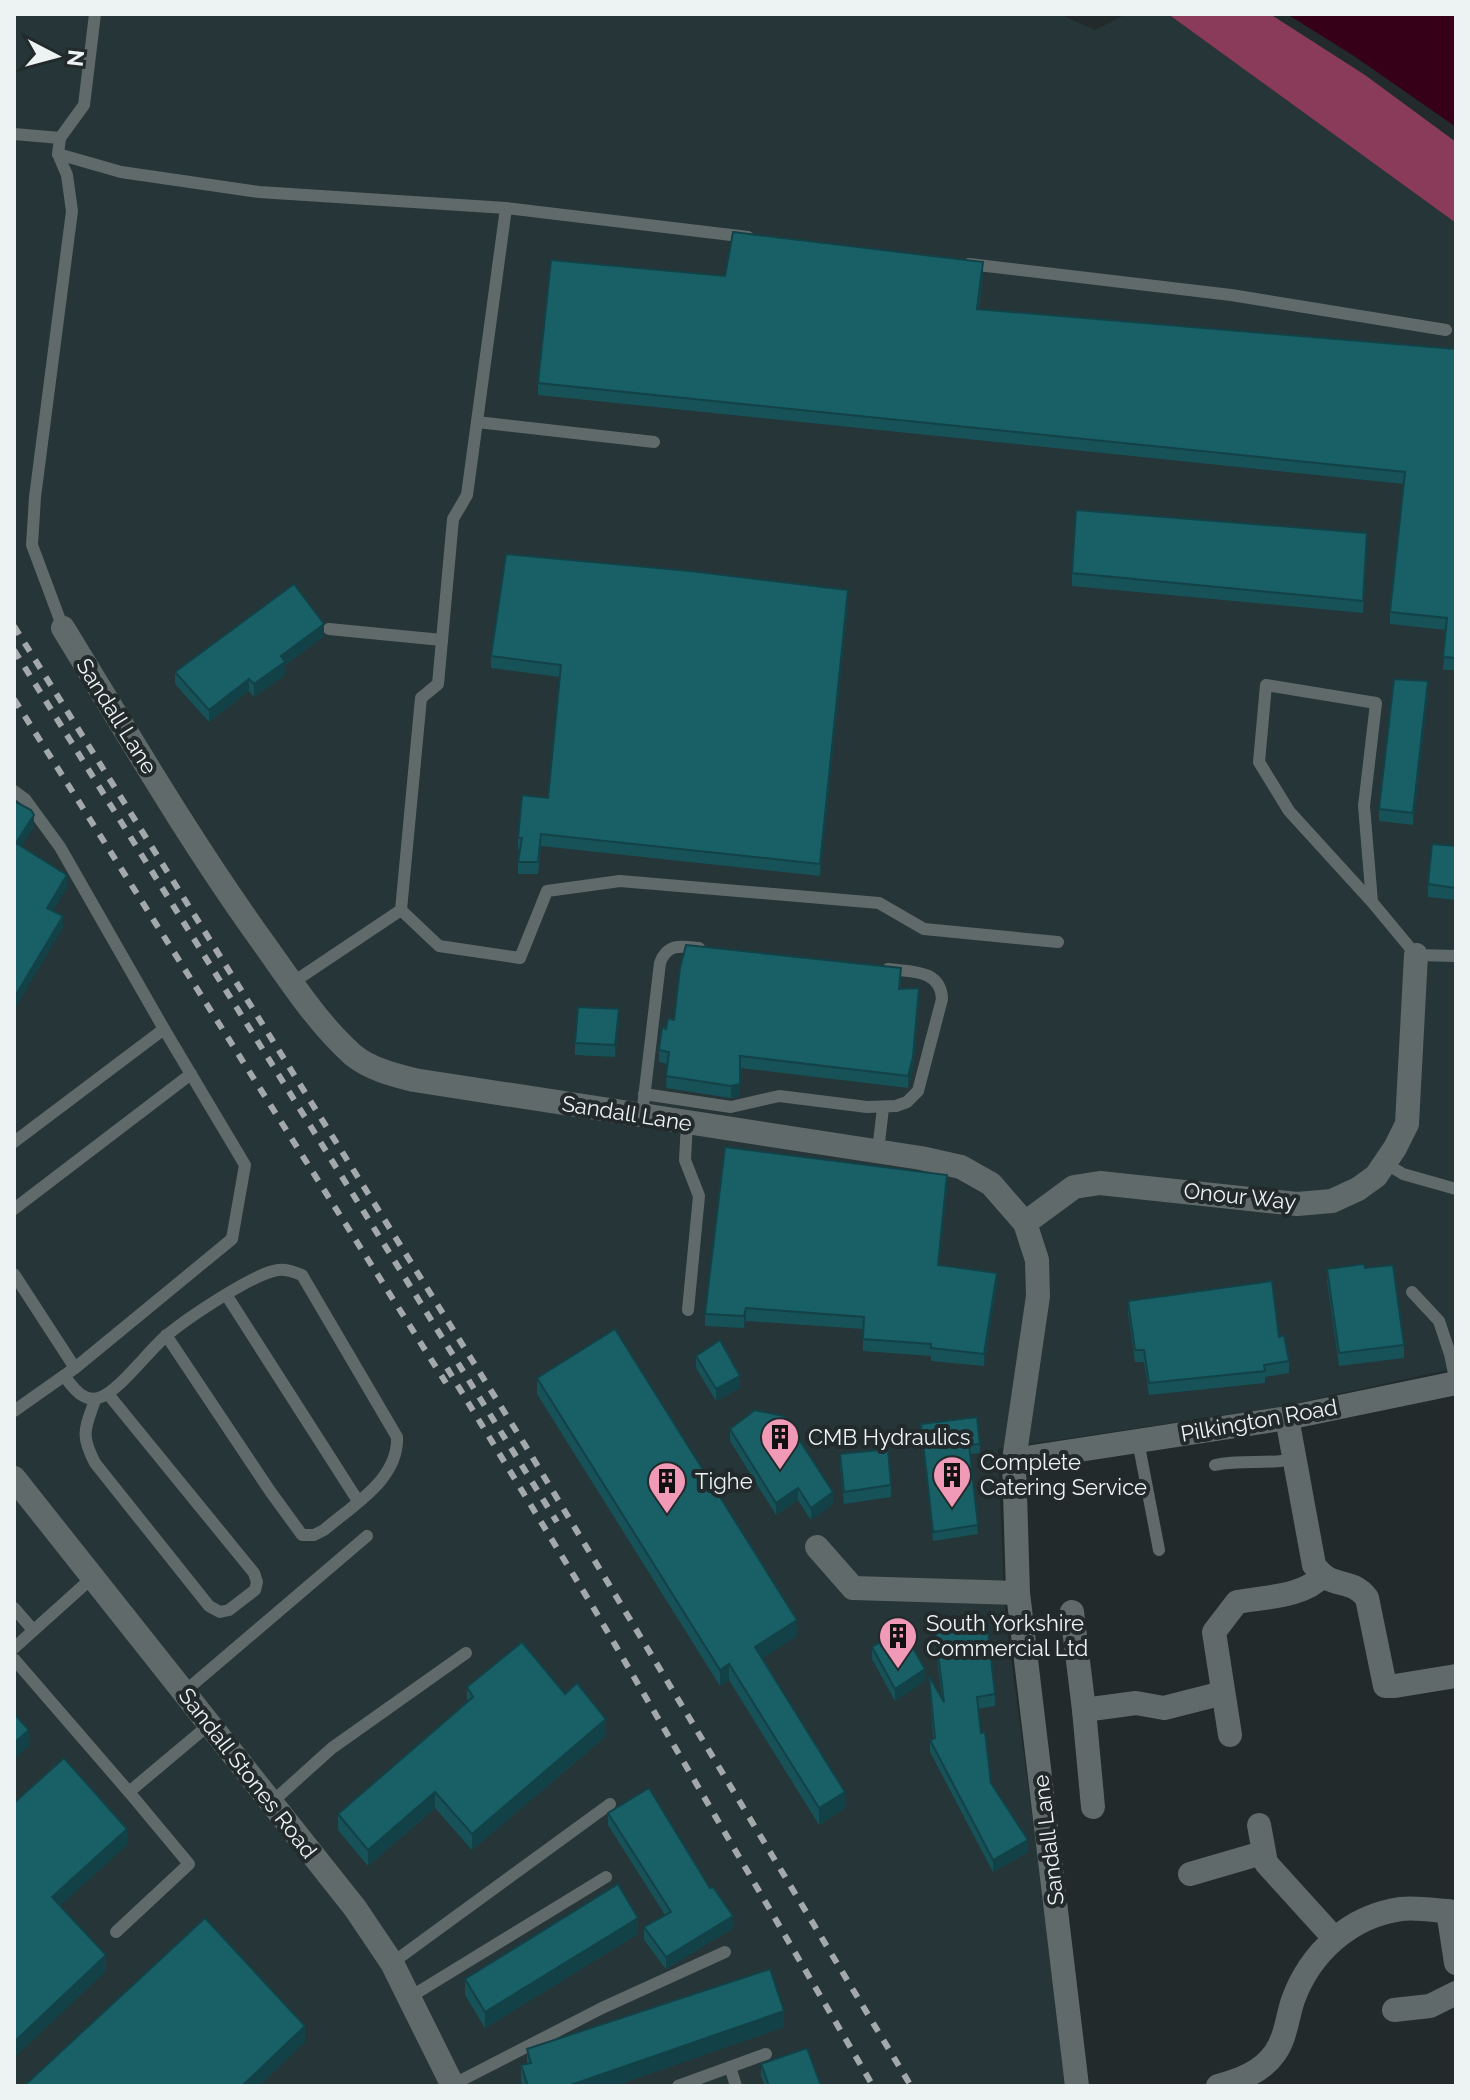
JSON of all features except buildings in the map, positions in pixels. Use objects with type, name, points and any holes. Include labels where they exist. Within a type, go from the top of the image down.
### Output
[{"type":"street","name":"Sandall Lane","points":[[63,628],[210,868],[292,983],[332,1034],[356,1057],[387,1073],[414,1080],[643,1105],[687,1122],[961,1167],[991,1184],[1025,1223],[1037,1260],[1038,1296],[1014,1460],[1018,1593],[1077,2086]]},
{"type":"street","name":"Onour Way","points":[[1025,1223],[1074,1187],[1100,1183],[1297,1204],[1332,1201],[1367,1183],[1385,1163],[1407,1124],[1416,955]]},
{"type":"street","name":"Pilkington Road","points":[[1014,1460],[1287,1418],[1456,1383]]},
{"type":"street","points":[[1287,1418],[1314,1565],[1331,1582],[1360,1588],[1367,1598],[1385,1686],[1456,1676]]},
{"type":"street","name":"Sandall Stones Road","points":[[14,1478],[355,1908],[392,1963],[453,2085]]},
{"type":"street","points":[[817,1547],[853,1588],[1018,1593]]},
{"type":"street","points":[[1230,1735],[1214,1632],[1237,1602],[1305,1588],[1322,1576]]},
{"type":"street","points":[[1072,1612],[1093,1807]]},
{"type":"street","points":[[1084,1710],[1136,1703],[1164,1708],[1223,1693]]},
{"type":"street","points":[[1259,1825],[1266,1863],[1334,1938]]},
{"type":"street","points":[[1190,1874],[1262,1853]]},
{"type":"street","points":[[1218,2086],[1260,2069],[1275,2053],[1305,1974],[1334,1938],[1367,1918],[1400,1909],[1425,1908],[1452,1912],[1456,1963]]},
{"type":"street","points":[[1394,2010],[1430,2006],[1456,1993]]},
{"type":"lane","points":[[63,628],[32,545],[35,497],[72,211],[67,175],[58,154],[60,138],[84,105],[95,14]]},
{"type":"lane","points":[[14,134],[60,138]]},
{"type":"lane","points":[[58,154],[121,172],[259,192],[506,208],[758,239]]},
{"type":"lane","points":[[401,910],[421,698],[438,684],[453,519],[467,495],[506,208]]},
{"type":"lane","points":[[963,263],[1231,295],[1446,330]]},
{"type":"lane","points":[[477,422],[654,442]]},
{"type":"lane","points":[[329,629],[442,640]]},
{"type":"lane","points":[[1372,902],[1364,806],[1376,703],[1266,685],[1259,762],[1289,811],[1416,955],[1456,956]]},
{"type":"lane","points":[[14,791],[25,799],[60,847],[245,1165],[232,1239],[70,1372],[14,1411]]},
{"type":"lane","points":[[401,910],[439,946],[520,958],[547,891],[620,881],[879,903],[924,929],[1058,942]]},
{"type":"lane","points":[[292,983],[401,910]]},
{"type":"lane","points":[[715,950],[674,947],[662,956],[643,1105],[731,1107],[779,1096],[883,1108],[907,1102],[918,1091],[942,990],[940,984],[929,975],[873,968]]},
{"type":"lane","points":[[14,1142],[164,1029]]},
{"type":"lane","points":[[14,1209],[191,1074]]},
{"type":"lane","points":[[878,1151],[883,1108]]},
{"type":"lane","points":[[687,1122],[685,1160],[699,1196],[688,1310]]},
{"type":"lane","points":[[1385,1163],[1403,1174],[1456,1189]]},
{"type":"lane","points":[[14,1274],[80,1395],[95,1400],[108,1394],[166,1335],[257,1277],[277,1270],[302,1275],[397,1437],[398,1450],[383,1480],[324,1530],[314,1535],[302,1535],[166,1335]]},
{"type":"lane","points":[[1412,1292],[1439,1321],[1456,1383]]},
{"type":"lane","points":[[227,1296],[358,1501]]},
{"type":"lane","points":[[95,1400],[85,1431],[85,1445],[95,1463],[209,1606],[220,1612],[229,1610],[255,1590],[257,1582],[254,1573],[108,1394]]},
{"type":"lane","points":[[1138,1441],[1159,1550]]},
{"type":"lane","points":[[1215,1465],[1237,1460],[1280,1462],[1294,1459]]},
{"type":"lane","points":[[184,1692],[367,1536]]},
{"type":"lane","points":[[14,1648],[93,1577]]},
{"type":"lane","points":[[14,1608],[33,1630]]},
{"type":"lane","points":[[272,1802],[332,1748],[466,1653]]},
{"type":"lane","points":[[14,1659],[189,1864],[116,1932]]},
{"type":"lane","points":[[129,1792],[210,1724]]},
{"type":"lane","points":[[392,1963],[610,1804]]},
{"type":"lane","points":[[410,1997],[606,1877]]},
{"type":"lane","points":[[453,2085],[602,2008],[725,1952]]},
{"type":"lane","points":[[678,2086],[766,2054]]},
{"type":"lane","points":[[730,2067],[736,2086]]},
{"type":"shaded area","points":[[14,14],[1059,14],[1095,30],[1126,14],[1168,14],[1456,223],[1456,1368],[1279,1407],[998,1449],[1005,1612],[1068,2086],[14,2086]]},
{"type":"shaded area","points":[[1168,14],[1270,14],[1365,75],[1456,142],[1456,223]]},
{"type":"shaded area","points":[[1287,14],[1456,14],[1456,127],[1354,56]]},
{"type":"railway","points":[[14,626],[525,1445],[911,2086]]},
{"type":"railway","points":[[14,650],[557,1522]]},
{"type":"railway","points":[[14,699],[446,1383]]},
{"type":"railway","points":[[447,1368],[593,1607],[873,2086]]},
{"type":"place","name":"CMB Hydraulics","points":[[780,1471]]},
{"type":"place","name":"Complete Catering Service","points":[[952,1509]]},
{"type":"place","name":"Tighe","points":[[667,1515]]},
{"type":"place","name":"South Yorkshire Commercial Ltd","points":[[898,1670]]}]
